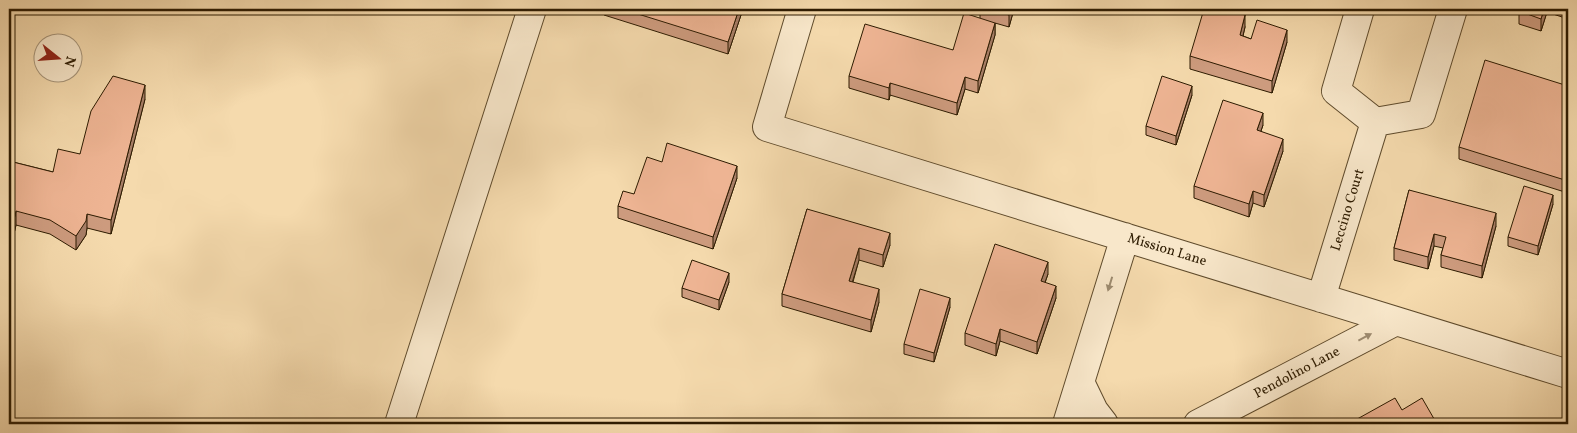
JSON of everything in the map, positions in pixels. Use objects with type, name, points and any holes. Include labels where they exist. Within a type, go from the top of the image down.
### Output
[{"type":"street","points":[[399,424],[532,9]]},
{"type":"street","name":"Mission Lane","points":[[802,9],[767,127],[1568,374]]},
{"type":"street","points":[[1360,9],[1336,91],[1375,122],[1421,114],[1453,9]]},
{"type":"street","name":"Leccino Court","points":[[1321,298],[1375,122]]},
{"type":"street","points":[[1067,424],[1125,237]]},
{"type":"street","name":"Pendolino Lane","points":[[1198,424],[1396,321]]},
{"type":"street","points":[[1080,382],[1094,411],[1104,424]]},
{"type":"building","points":[[622,9],[739,9],[728,42]]},
{"type":"building","points":[[988,9],[1010,9],[1009,15]]},
{"type":"building","points":[[1204,9],[1239,9],[1238,13],[1245,15],[1240,35],[1251,39],[1257,20],[1287,30],[1272,81],[1190,56]]},
{"type":"building","points":[[1520,9],[1544,9],[1541,19],[1519,11]]},
{"type":"building","points":[[964,13],[995,23],[978,81],[965,77],[957,103],[890,83],[889,88],[849,76],[865,24],[953,50]]},
{"type":"building","points":[[1568,31],[1568,49],[1563,47]]},
{"type":"building","points":[[1485,60],[1568,86],[1568,181],[1459,147]]},
{"type":"building","points":[[113,76],[145,85],[111,220],[87,214],[86,221],[76,236],[50,220],[16,211],[13,224],[9,222],[9,161],[53,172],[58,149],[80,154],[91,111]]},
{"type":"building","points":[[1162,76],[1192,86],[1176,136],[1146,126]]},
{"type":"building","points":[[1223,100],[1263,113],[1257,130],[1283,139],[1264,195],[1253,191],[1249,204],[1194,186]]},
{"type":"building","points":[[667,143],[737,166],[713,237],[618,206],[623,191],[634,194],[647,157],[662,162]]},
{"type":"building","points":[[1524,186],[1553,195],[1538,246],[1508,237]]},
{"type":"building","points":[[1409,190],[1496,213],[1482,266],[1441,255],[1446,237],[1434,234],[1428,257],[1394,248]]},
{"type":"building","points":[[807,209],[890,233],[883,255],[859,248],[849,281],[879,289],[871,320],[782,294]]},
{"type":"building","points":[[995,244],[1048,262],[1041,281],[1056,286],[1037,342],[1000,329],[996,344],[965,333]]},
{"type":"building","points":[[692,260],[729,273],[719,300],[682,288]]},
{"type":"building","points":[[920,289],[950,298],[934,353],[904,344]]},
{"type":"building","points":[[1395,398],[1402,410],[1422,398],[1437,424],[1350,424],[1350,423]]}]
